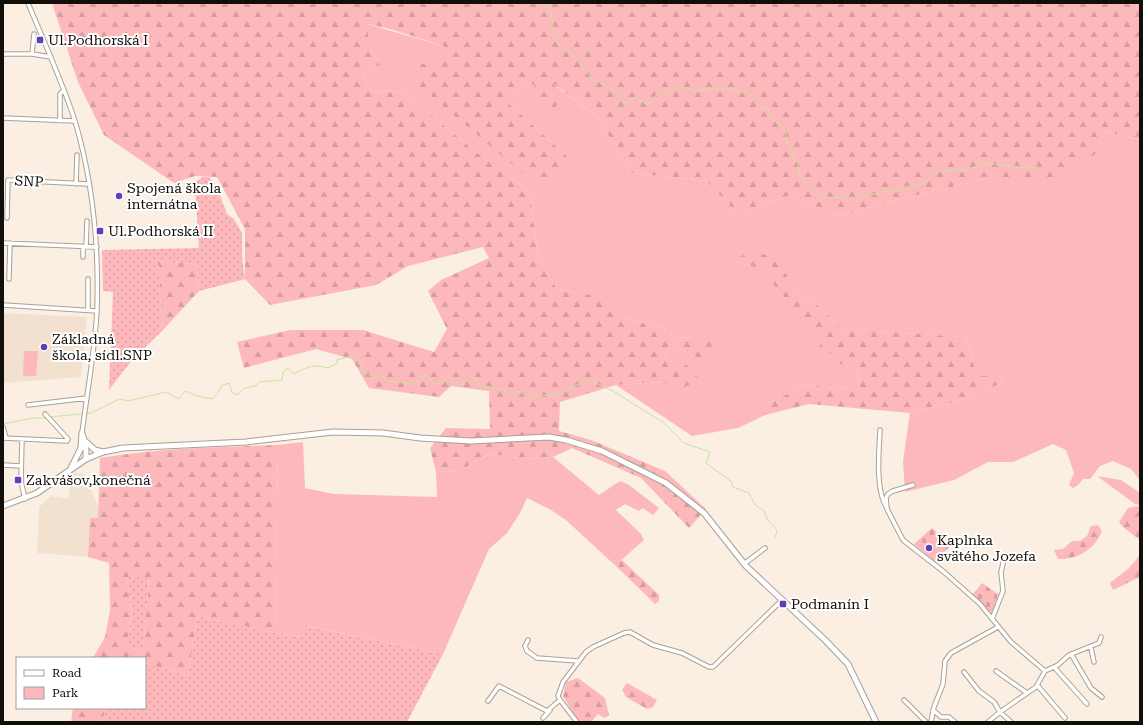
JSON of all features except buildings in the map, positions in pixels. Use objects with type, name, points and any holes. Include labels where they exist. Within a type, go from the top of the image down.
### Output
[{"type":"street","points":[[28,3],[64,90],[74,121],[88,184],[97,247],[97,311],[81,448],[70,470]]},
{"type":"street","points":[[32,54],[34,34]]},
{"type":"street","points":[[3,54],[32,54],[51,57]]},
{"type":"street","points":[[60,121],[60,94],[64,90]]},
{"type":"street","points":[[3,118],[74,121]]},
{"type":"street","points":[[76,184],[77,155]]},
{"type":"street","name":"SNP","points":[[7,218],[8,180],[88,184]]},
{"type":"street","points":[[83,257],[87,222]]},
{"type":"street","points":[[3,243],[97,247]]},
{"type":"street","points":[[9,279],[10,243]]},
{"type":"street","points":[[88,280],[88,310]]},
{"type":"street","points":[[3,305],[97,311]]},
{"type":"street","points":[[28,405],[87,398]]},
{"type":"street","points":[[3,427],[4,438],[67,442],[68,438],[51,422],[45,414]]},
{"type":"street","points":[[880,430],[880,488],[884,504],[903,540],[944,572],[980,604],[1011,642],[1045,671]]},
{"type":"street","points":[[3,506],[25,499],[44,488],[86,459],[103,452],[123,448],[246,442],[333,432],[383,433],[420,438],[472,441],[549,438],[566,440],[602,451],[666,483],[704,513],[744,564],[848,664],[876,722]]},
{"type":"street","points":[[82,433],[86,459]]},
{"type":"street","points":[[22,439],[20,481],[25,499]]},
{"type":"street","points":[[84,441],[91,448],[103,452]]},
{"type":"street","points":[[81,448],[86,459]]},
{"type":"street","points":[[3,465],[21,466]]},
{"type":"street","points":[[887,509],[886,498],[888,494],[913,485]]},
{"type":"street","points":[[744,564],[765,548]]},
{"type":"street","points":[[992,619],[1002,591],[1001,572],[1005,555]]},
{"type":"street","points":[[577,722],[558,696],[563,682],[578,661],[593,647],[624,633],[630,632],[653,645],[682,653],[709,667],[713,667],[782,600]]},
{"type":"street","points":[[931,722],[933,710],[943,684],[946,661],[951,653],[998,626]]},
{"type":"street","points":[[988,722],[1037,685],[1045,671],[1054,667],[1071,654],[1099,644],[1101,637]]},
{"type":"street","points":[[528,640],[525,646],[527,651],[537,658],[578,661]]},
{"type":"street","points":[[1091,648],[1094,662]]},
{"type":"street","points":[[1071,654],[1091,688],[1102,697]]},
{"type":"street","points":[[1054,667],[1087,704]]},
{"type":"street","points":[[996,671],[1027,693]]},
{"type":"street","points":[[964,672],[980,692],[994,702],[1000,712],[1011,722]]},
{"type":"street","points":[[1037,685],[1065,718]]},
{"type":"street","points":[[488,701],[499,686],[545,710],[550,710]]},
{"type":"street","points":[[543,718],[560,700]]},
{"type":"street","points":[[904,700],[926,722]]},
{"type":"street","points":[[933,710],[941,717],[949,718],[955,722]]},
{"type":"shaded area","name":"Základná škola, sídl.SNP","points":[[3,313],[87,317],[81,377],[3,383]]},
{"type":"shaded area","points":[[73,472],[84,474],[99,508],[98,518],[90,518],[88,557],[37,553],[39,507],[51,496],[68,499]]},
{"type":"green space","points":[[52,3],[1140,3],[1140,140],[1104,131],[1099,152],[1052,179],[986,179],[888,202],[841,216],[787,196],[737,214],[707,181],[631,173],[598,118],[554,84],[562,99],[554,109],[541,107],[530,96],[535,85],[526,82],[509,104],[567,156],[557,174],[538,186],[420,87],[413,67],[439,58],[444,46],[390,29],[368,24],[368,46],[380,65],[367,69],[364,78],[371,92],[402,91],[476,152],[530,192],[538,259],[558,290],[604,297],[626,319],[671,330],[672,337],[695,338],[715,342],[715,356],[697,358],[690,353],[669,347],[665,359],[691,367],[706,390],[689,385],[677,390],[664,382],[616,385],[560,402],[559,431],[591,440],[665,471],[706,509],[689,528],[641,478],[572,448],[553,457],[530,459],[488,454],[459,471],[436,472],[430,448],[446,428],[490,429],[489,391],[451,386],[439,397],[369,388],[352,359],[316,349],[244,368],[237,342],[290,330],[363,330],[434,352],[447,329],[428,291],[441,280],[489,258],[483,247],[408,266],[376,285],[270,305],[245,279],[245,229],[217,177],[195,176],[174,183],[104,135],[78,82]]},
{"type":"green space","points":[[367,24],[444,46],[440,58],[413,67],[567,156],[509,104],[526,82],[536,85],[553,84],[598,118],[631,173],[707,181],[737,214],[787,196],[841,216],[888,202],[986,179],[1052,179],[1104,131],[1140,140],[1140,480],[1131,469],[1113,461],[1100,466],[1090,479],[1083,479],[1073,488],[1069,485],[1074,473],[1066,450],[1053,444],[1013,462],[988,462],[954,480],[905,492],[903,461],[910,413],[951,403],[1000,384],[1003,376],[977,376],[966,337],[842,329],[818,306],[800,295],[784,271],[732,261],[762,269],[778,291],[794,305],[839,356],[840,364],[857,370],[859,386],[846,389],[806,385],[765,405],[765,415],[738,428],[692,436],[616,385],[665,382],[677,390],[691,367],[665,360],[669,347],[690,353],[697,358],[695,338],[672,337],[671,330],[626,319],[603,297],[558,290],[538,259],[530,192],[476,152],[402,91],[371,92],[364,78],[367,69],[380,65],[368,46]]},
{"type":"green space","points":[[203,177],[209,177],[216,185],[227,214],[234,219],[242,233],[242,257],[245,279],[199,291],[197,264],[158,261],[162,331],[132,360],[109,390],[113,292],[103,291],[102,250],[199,248],[195,186],[197,181]]},
{"type":"green space","points":[[753,250],[770,257],[784,271],[800,295],[818,306],[842,329],[966,337],[977,376],[1003,376],[1000,384],[951,403],[910,413],[809,404],[765,415],[765,405],[806,385],[846,389],[859,385],[857,370],[840,364],[839,356],[820,350],[820,335],[778,291],[762,269],[732,261]]},
{"type":"green space","points":[[158,261],[197,264],[199,291],[162,331]]},
{"type":"green space","points":[[24,351],[38,351],[36,376],[23,376]]},
{"type":"green space","points":[[303,442],[305,488],[334,494],[437,497],[436,472],[459,471],[488,454],[530,459],[553,457],[599,495],[620,481],[629,485],[659,508],[653,515],[643,508],[639,511],[625,504],[616,510],[641,534],[644,540],[619,562],[618,568],[567,521],[551,510],[527,498],[520,513],[507,533],[489,549],[443,654],[306,626],[303,637],[275,633],[278,445]]},
{"type":"green space","points":[[278,445],[275,633],[198,616],[188,676],[146,663],[146,657],[94,657],[105,637],[110,610],[109,563],[88,557],[90,518],[98,518],[100,458],[144,452],[211,447]],"holes":[[[127,577],[149,579],[143,650],[126,647],[132,616]]]},
{"type":"green space","points":[[1097,476],[1121,480],[1140,493],[1140,505],[1135,504]]},
{"type":"green space","points":[[1137,506],[1140,507],[1140,540],[1119,522],[1128,508]]},
{"type":"green space","points":[[1098,525],[1102,531],[1095,543],[1090,548],[1072,558],[1058,559],[1054,550],[1063,549],[1072,541],[1080,541],[1087,536],[1091,526]]},
{"type":"green space","points":[[932,528],[951,545],[935,562],[914,544]]},
{"type":"green space","points":[[1140,555],[1140,577],[1113,590],[1110,583],[1129,568]]},
{"type":"green space","points":[[622,560],[659,595],[659,601],[655,604],[618,568],[619,562]]},
{"type":"green space","points":[[127,577],[149,578],[143,650],[126,647],[132,616]]},
{"type":"green space","points":[[982,583],[998,594],[993,612],[990,613],[973,594]]},
{"type":"green space","points":[[198,616],[275,633],[303,637],[305,626],[443,654],[407,722],[102,722],[106,709],[146,709],[146,663],[188,676]]},
{"type":"green space","points":[[578,678],[605,698],[609,715],[604,718],[598,714],[591,722],[578,721],[563,696],[566,682]]},
{"type":"green space","points":[[627,683],[657,700],[653,707],[647,709],[626,697],[622,690]]},
{"type":"green space","points":[[73,709],[106,709],[102,722],[71,722]]},
{"type":"waterway","points":[[542,3],[551,10],[555,41],[576,58],[591,78],[614,90],[622,98],[625,104],[635,97],[648,105],[654,97],[659,94],[664,92],[668,93],[682,87],[689,88],[697,92],[713,88],[727,88],[756,96],[761,106],[768,109],[770,116],[785,130],[787,143],[791,147],[793,158],[798,163],[800,176],[809,188],[817,190],[823,197],[853,198],[859,195],[869,196],[887,191],[897,192],[907,186],[917,187],[938,171],[966,170],[986,163],[1027,168],[1038,167]]},
{"type":"waterway","points":[[49,417],[91,413],[119,399],[128,401],[166,392],[179,399],[185,391],[197,396],[212,399],[218,393],[221,386],[229,383],[232,392],[237,395],[245,388],[256,386],[259,382],[282,380],[283,373],[287,368],[294,374],[314,366],[327,368],[338,363],[336,360],[356,355],[362,362],[360,369],[375,378],[380,376],[393,382],[415,384],[419,378],[426,375],[435,384],[444,382],[450,377],[454,383],[461,385],[472,377],[476,378],[479,385],[501,389],[511,394],[520,391],[526,398],[557,394],[589,380],[613,391],[664,423],[684,443],[710,452],[706,463],[731,481],[733,487],[749,493],[755,505],[764,511],[768,520],[777,530],[775,538]]},
{"type":"waterway","points":[[3,424],[33,418],[46,418]]},
{"type":"place","name":"Ul.Podhorská I","points":[[40,40]]},
{"type":"place","name":"Spojená škola internátna","points":[[119,196]]},
{"type":"place","name":"Ul.Podhorská II","points":[[100,231]]},
{"type":"place","name":"Základná škola, sídl.SNP","points":[[44,347]]},
{"type":"place","name":"Zakvášov,konečná","points":[[18,480]]},
{"type":"place","name":"Kaplnka svätého Jozefa","points":[[929,548]]},
{"type":"place","name":"Podmanín I","points":[[783,604]]}]
